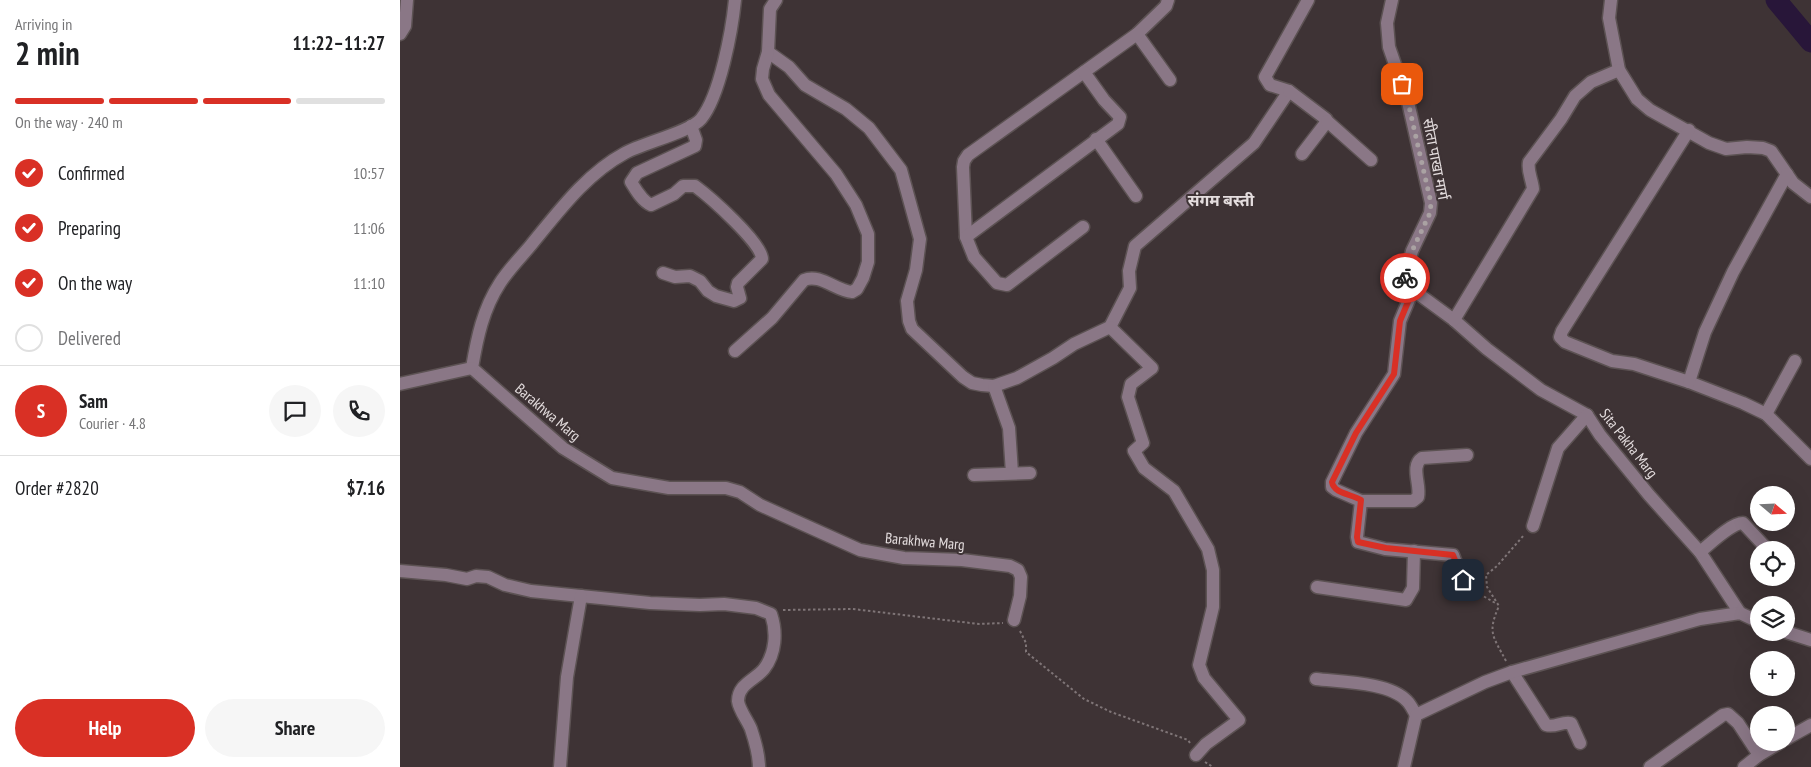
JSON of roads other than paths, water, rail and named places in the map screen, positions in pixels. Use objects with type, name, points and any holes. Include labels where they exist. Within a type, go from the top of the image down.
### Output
[{"type":"street","points":[[400,34],[404,26],[407,0]]},
{"type":"street","points":[[400,384],[472,368],[479,330],[500,282],[568,200],[608,162],[631,149],[691,126],[700,119],[716,87],[733,24],[735,0]]},
{"type":"street","points":[[735,351],[772,318],[804,280],[809,278],[818,280],[846,292],[852,292],[857,289],[863,278],[868,262],[868,234],[856,206],[836,174],[769,95],[762,79],[768,52],[770,9],[776,0]]},
{"type":"street","points":[[1083,227],[1007,285],[997,283],[974,257],[966,237],[964,160],[1137,34],[1166,6],[1168,0]]},
{"type":"street","points":[[1308,0],[1265,77],[1270,84],[1289,91],[1324,116],[1326,121],[1371,160]]},
{"type":"street","name":"सीता पाखा मार्ग","points":[[1392,0],[1387,23],[1389,47],[1408,102],[1431,203],[1430,213],[1412,251],[1405,277],[1409,287],[1413,290]]},
{"type":"street","points":[[1611,0],[1609,18],[1620,70],[1637,99],[1650,110],[1689,130],[1709,143],[1726,149],[1755,147],[1771,151],[1793,183],[1802,192],[1811,197]]},
{"type":"street","points":[[1137,34],[1170,80]]},
{"type":"street","points":[[768,52],[789,67],[805,85],[846,109],[869,128],[901,170],[920,239],[916,270],[907,300],[909,321],[912,329],[963,377],[977,384],[994,386],[1017,378],[1074,344],[1110,327],[1130,288],[1129,271],[1135,246],[1254,143],[1289,91]]},
{"type":"street","points":[[1454,320],[1533,189],[1532,178],[1528,170],[1529,162],[1561,119],[1575,96],[1591,82],[1620,70]]},
{"type":"street","points":[[966,237],[1118,124],[1120,117],[1104,100],[1084,72]]},
{"type":"street","points":[[1302,154],[1326,121]]},
{"type":"street","points":[[663,273],[675,277],[690,276],[700,281],[716,296],[734,301],[740,298],[737,287],[738,283],[762,259],[762,255],[750,236],[696,186],[683,186],[674,194],[651,205],[636,192],[631,182],[637,173],[695,146],[696,140],[691,126]]},
{"type":"street","points":[[1689,130],[1560,337],[1564,342],[1612,361],[1634,364],[1689,382],[1766,414],[1811,460]]},
{"type":"street","points":[[1096,139],[1136,196]]},
{"type":"street","points":[[1689,382],[1705,332],[1733,272],[1787,174]]},
{"type":"street","points":[[1413,290],[1400,321],[1394,374],[1356,433],[1332,482],[1332,487],[1361,500],[1413,500],[1418,497],[1419,492],[1416,466],[1418,460],[1422,458],[1467,455]]},
{"type":"street","name":"Sita Pakha Marg","points":[[1413,290],[1454,320],[1487,349],[1541,390],[1587,415],[1606,443],[1700,552],[1740,613]]},
{"type":"street","points":[[1110,327],[1152,368],[1131,384],[1128,397],[1143,443],[1134,451],[1144,468],[1174,491],[1208,549],[1212,570],[1213,608],[1199,665],[1204,678],[1239,720],[1206,744],[1196,755]]},
{"type":"street","points":[[1766,414],[1795,361]]},
{"type":"street","name":"Barakhwa Marg","points":[[472,368],[563,448],[612,478],[669,488],[726,488],[740,492],[760,505],[860,550],[904,558],[962,560],[1010,566],[1018,570],[1021,577],[1020,596],[1014,620]]},
{"type":"street","points":[[994,386],[1009,428],[1012,473]]},
{"type":"street","points":[[1533,526],[1558,448],[1587,415]]},
{"type":"street","points":[[974,475],[1030,472]]},
{"type":"street","points":[[1361,500],[1358,542],[1386,548],[1453,555],[1463,580]]},
{"type":"street","points":[[1700,552],[1733,525],[1740,523],[1743,523],[1760,541]]},
{"type":"street","points":[[1317,587],[1406,600],[1412,588],[1414,551]]},
{"type":"street","points":[[400,571],[467,579],[476,576],[488,577],[505,585],[581,596],[650,603],[724,604],[756,608],[771,614],[775,626],[772,652],[764,669],[741,690],[738,702],[751,729],[760,767]]},
{"type":"street","points":[[560,767],[567,677],[581,596]]},
{"type":"street","points":[[1416,715],[1485,682],[1512,672],[1700,619],[1740,613],[1750,618]]},
{"type":"street","points":[[1795,635],[1811,640]]},
{"type":"street","points":[[1512,672],[1546,725],[1550,727],[1567,722],[1571,723],[1580,743]]},
{"type":"street","points":[[1316,679],[1373,686],[1393,691],[1406,700],[1416,715],[1404,767]]},
{"type":"street","points":[[1650,767],[1723,715],[1728,714],[1738,723],[1759,755]]},
{"type":"street","points":[[1795,734],[1811,725]]},
{"type":"street","points":[[1744,767],[1766,751]]},
{"type":"waterway","points":[[1776,0],[1811,42]]},
{"type":"district","name":"संगम बस्ती","points":[[1221,200]]}]
